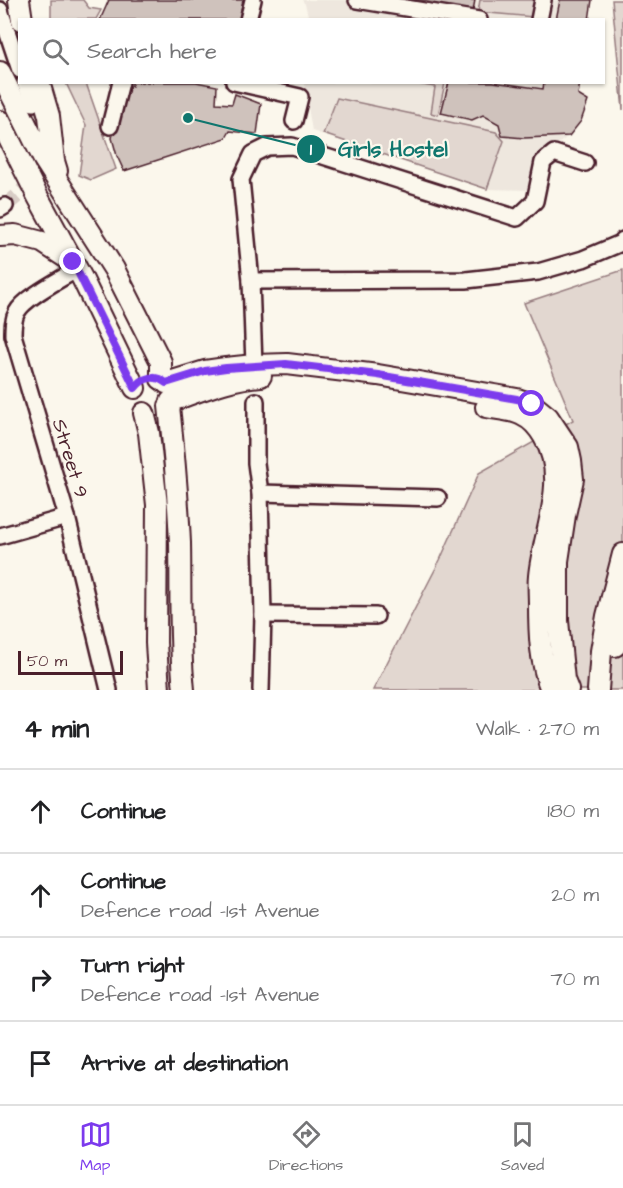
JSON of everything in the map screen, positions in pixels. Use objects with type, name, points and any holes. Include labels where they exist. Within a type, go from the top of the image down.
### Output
[{"type":"main road","points":[[19,0],[22,18]]},
{"type":"main road","points":[[0,72],[44,158],[114,269],[161,362],[167,392],[177,483],[184,690]]},
{"type":"main road","points":[[40,84],[49,116],[54,161],[61,187]]},
{"type":"main road","points":[[0,121],[135,388],[135,403],[144,413],[159,414],[167,392],[205,371],[286,364],[378,375],[517,399],[532,404],[548,417],[568,447],[572,461],[573,479],[558,561],[558,621],[564,680],[568,690]]},
{"type":"main road","points":[[0,236],[15,235],[42,242],[75,266]]},
{"type":"main road","points":[[167,392],[248,377],[293,376],[366,385],[522,414],[539,428],[549,445],[554,463],[554,498],[539,576],[541,650],[551,690]]},
{"type":"main road","points":[[135,388],[138,384],[155,377],[167,392]]},
{"type":"main road","points":[[144,413],[149,433],[157,505],[156,643],[159,690]]},
{"type":"main road","points":[[598,690],[607,616],[623,554]]},
{"type":"main road","points":[[610,690],[623,607]]},
{"type":"street","points":[[248,18],[253,0]]},
{"type":"street","points":[[357,0],[467,18]]},
{"type":"street","points":[[539,18],[543,0]]},
{"type":"street","points":[[0,10],[18,64]]},
{"type":"street","points":[[26,84],[33,103]]},
{"type":"street","points":[[110,126],[120,84]]},
{"type":"street","points":[[231,87],[300,96],[294,121]]},
{"type":"street","points":[[254,365],[251,281],[241,179],[253,154],[267,147],[292,146],[517,218],[535,201],[543,162],[554,153],[585,163]]},
{"type":"street","points":[[251,281],[466,280],[538,272],[583,259],[621,243],[623,240]]},
{"type":"street","name":"Street 9","points":[[75,266],[24,302],[17,311],[13,324],[13,336],[67,517],[109,690]]},
{"type":"street","points":[[256,401],[256,463],[260,493],[263,615],[261,690]]},
{"type":"street","points":[[260,493],[438,498]]},
{"type":"street","points":[[0,536],[67,517]]},
{"type":"street","points":[[263,615],[376,616]]},
{"type":"shaded area","points":[[51,0],[83,0],[89,8],[101,10],[97,18],[51,18]]},
{"type":"shaded area","points":[[302,0],[592,0],[589,18],[309,18]]},
{"type":"shaded area","points":[[480,0],[536,0],[533,17],[478,12]]},
{"type":"shaded area","points":[[612,0],[623,0],[623,110]]},
{"type":"shaded area","points":[[66,84],[86,84],[116,169],[91,180],[79,175],[86,125]]},
{"type":"shaded area","points":[[304,84],[580,84],[578,95],[588,101],[581,121],[569,136],[544,154],[532,190],[487,189],[312,131]]},
{"type":"shaded area","points":[[418,84],[445,84],[438,115],[431,113],[435,87]]},
{"type":"shaded area","points":[[337,98],[496,132],[504,141],[487,189],[323,134]]},
{"type":"shaded area","points":[[623,270],[623,690],[373,690],[440,560],[479,473],[573,420],[524,303]]},
{"type":"building","points":[[109,0],[243,0],[239,18],[101,18]]},
{"type":"building","points":[[401,0],[475,0],[473,11]]},
{"type":"building","points":[[560,0],[592,0],[589,18],[556,18]]},
{"type":"building","points":[[132,84],[206,84],[217,86],[216,103],[232,104],[235,94],[261,104],[257,134],[230,131],[226,138],[124,171],[112,138],[125,86],[132,86]]},
{"type":"building","points":[[448,84],[507,84],[543,89],[544,84],[580,84],[578,95],[588,101],[581,121],[569,136],[524,138],[502,136],[499,124],[483,115],[472,120],[441,113]]},
{"type":"tunnel","points":[[5,206],[24,189],[33,176],[40,155],[40,135],[33,103]]},
{"type":"place","name":"Girls Hostel","points":[[188,118]]},
{"type":"route","points":[[73,262],[135,388],[143,380],[155,377],[166,383],[205,371],[286,364],[378,375],[517,399],[532,404]]}]
